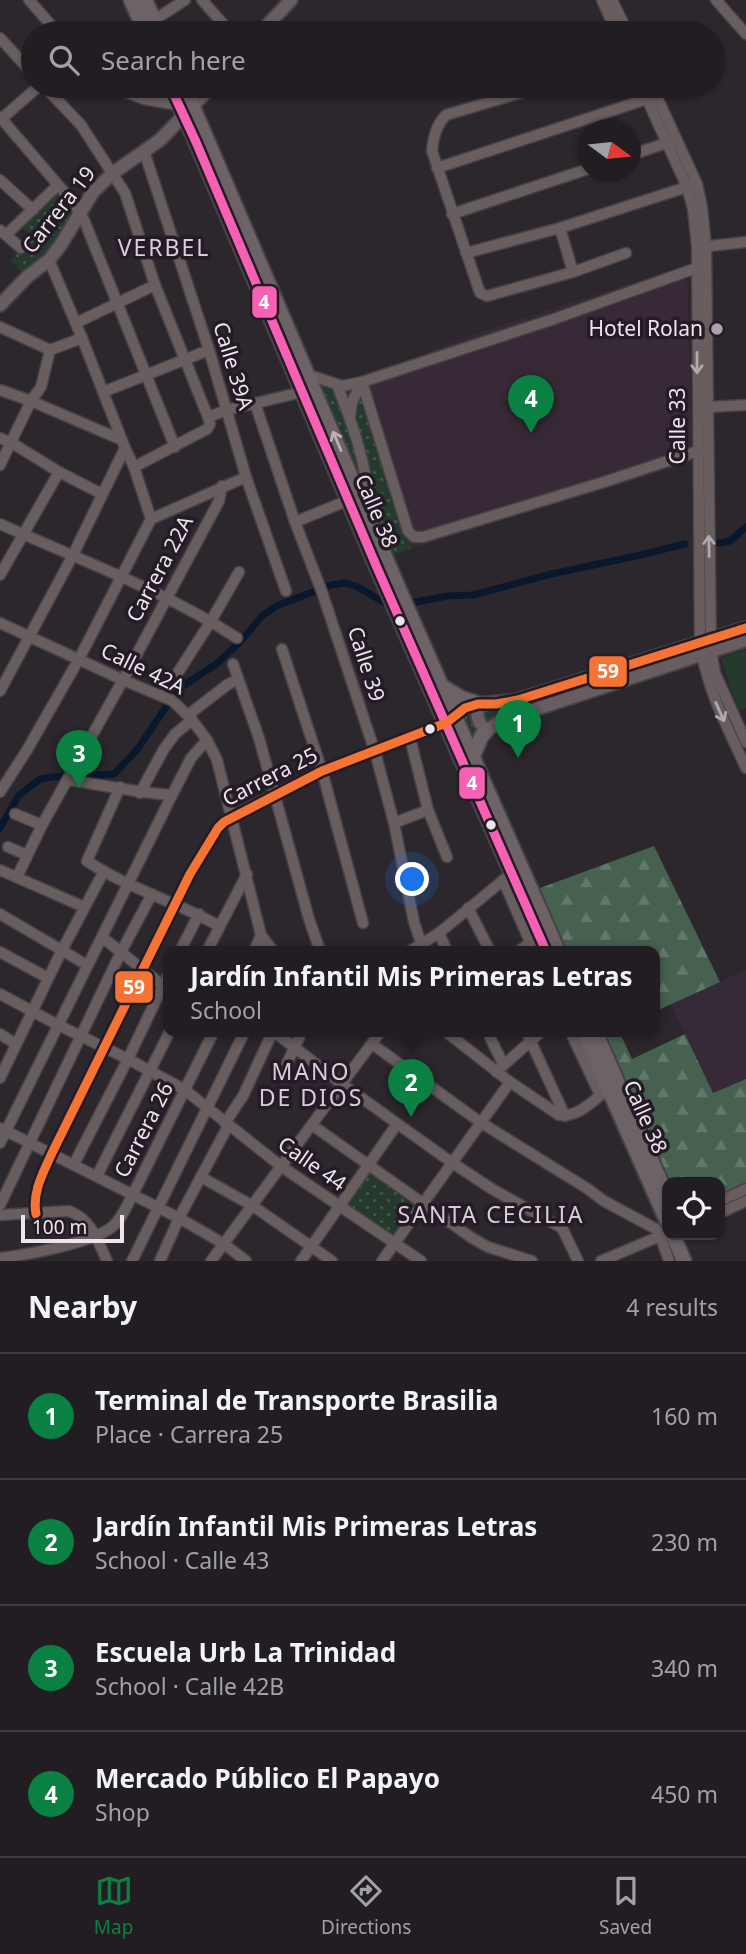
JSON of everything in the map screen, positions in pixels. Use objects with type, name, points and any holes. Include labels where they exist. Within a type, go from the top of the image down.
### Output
[{"type":"highway","points":[[131,0],[141,21]]},
{"type":"highway","points":[[145,0],[154,21]]},
{"type":"highway","name":"Calle 38","points":[[178,98],[309,375],[369,515],[403,612],[461,742],[507,876],[543,946]]},
{"type":"highway","name":"Calle 38","points":[[185,98],[185,109],[302,392],[349,500],[397,597]]},
{"type":"highway","name":"Calle 38","points":[[403,612],[442,686],[451,720]]},
{"type":"highway","points":[[442,686],[461,698],[479,704]]},
{"type":"highway","points":[[473,756],[487,730]]},
{"type":"highway","name":"Calle 38","points":[[461,742],[473,756],[556,946]]},
{"type":"highway","name":"Calle 38","points":[[585,1037],[605,1092],[662,1211]]},
{"type":"highway","name":"Calle 38","points":[[598,1037],[662,1185]]},
{"type":"highway","points":[[671,1240],[684,1261]]},
{"type":"highway","points":[[685,1240],[693,1261]]},
{"type":"main road","points":[[271,21],[290,0]]},
{"type":"main road","name":"Carrera 19","points":[[1,301],[49,260],[67,237],[93,192],[113,173],[160,140],[185,109],[198,98]]},
{"type":"main road","name":"Carrera 25","points":[[461,742],[480,736],[499,722],[705,646],[746,628]]},
{"type":"main road","name":"Carrera 25","points":[[451,720],[465,708],[479,704],[518,700],[705,646],[746,640]]},
{"type":"main road","points":[[479,704],[477,716],[487,730]]},
{"type":"street","points":[[29,0],[47,21]]},
{"type":"street","points":[[163,21],[185,0]]},
{"type":"street","points":[[202,0],[220,21]]},
{"type":"street","points":[[601,0],[616,21]]},
{"type":"street","points":[[612,0],[620,21]]},
{"type":"street","points":[[716,0],[746,34]]},
{"type":"street","points":[[728,14],[746,18]]},
{"type":"street","points":[[0,38],[21,61]]},
{"type":"street","points":[[24,98],[0,118],[80,212],[88,227],[175,447]]},
{"type":"street","points":[[55,98],[81,125],[130,203],[155,285],[210,424],[207,429],[134,467]]},
{"type":"street","points":[[141,98],[185,109]]},
{"type":"street","points":[[503,98],[446,115],[440,121],[432,150],[480,293],[487,296],[573,272],[626,253]]},
{"type":"street","points":[[437,168],[640,98]]},
{"type":"street","name":"Calle 33","points":[[654,98],[702,207],[706,677],[746,768]]},
{"type":"street","points":[[641,152],[673,141]]},
{"type":"street","name":"Calle 39A","points":[[144,151],[209,350],[246,477],[286,592]]},
{"type":"street","points":[[452,214],[578,173]]},
{"type":"street","points":[[0,180],[33,210]]},
{"type":"street","points":[[21,248],[3,232],[33,210],[58,185]]},
{"type":"street","points":[[466,253],[560,229],[692,185]]},
{"type":"street","points":[[560,229],[573,272]]},
{"type":"street","points":[[701,247],[746,242]]},
{"type":"street","points":[[49,260],[134,467],[151,519]]},
{"type":"street","points":[[309,375],[337,385],[362,382],[701,267]]},
{"type":"street","name":"Calle 33","points":[[701,267],[708,407],[702,450]]},
{"type":"street","points":[[76,323],[155,285]]},
{"type":"street","points":[[0,327],[50,350],[82,338]]},
{"type":"street","points":[[0,465],[31,401],[41,387],[50,350]]},
{"type":"street","points":[[103,392],[209,350]]},
{"type":"street","points":[[350,418],[352,402],[362,382]]},
{"type":"street","points":[[362,382],[408,531],[414,537],[423,537],[702,450]]},
{"type":"street","points":[[337,385],[350,418],[366,482],[369,515]]},
{"type":"street","points":[[0,390],[31,401],[123,444]]},
{"type":"street","points":[[208,417],[302,392]]},
{"type":"street","name":"Calle 39","points":[[255,403],[375,752],[421,943]]},
{"type":"street","points":[[708,407],[746,405]]},
{"type":"street","points":[[0,438],[102,494]]},
{"type":"street","points":[[0,691],[72,556],[123,444]]},
{"type":"street","points":[[0,575],[59,472]]},
{"type":"street","points":[[0,792],[79,659],[151,519],[246,477]]},
{"type":"street","name":"Carrera 22A","points":[[17,877],[42,825],[219,501],[222,486]]},
{"type":"street","points":[[295,522],[349,500]]},
{"type":"street","points":[[0,524],[122,576],[211,621],[237,638]]},
{"type":"street","points":[[165,697],[239,572]]},
{"type":"street","name":"Calle 42A","points":[[0,623],[165,697],[178,704],[190,717],[207,740],[217,760],[261,935],[269,946]]},
{"type":"street","name":"Calle 33","points":[[705,646],[746,742]]},
{"type":"street","points":[[282,649],[322,771],[363,923]]},
{"type":"street","points":[[233,664],[259,738],[319,946]]},
{"type":"street","points":[[140,793],[175,734],[190,717],[227,685],[238,679]]},
{"type":"street","name":"Carrera 25","points":[[36,1214],[34,1203],[37,1186],[52,1153],[190,874],[218,828],[232,816],[322,771],[451,720]]},
{"type":"street","points":[[410,738],[428,810],[447,857]]},
{"type":"street","points":[[0,1143],[3,1129],[191,758],[207,740]]},
{"type":"street","points":[[70,776],[140,793],[172,795]]},
{"type":"street","points":[[120,787],[88,862],[219,926]]},
{"type":"street","points":[[394,824],[428,810]]},
{"type":"street","points":[[15,814],[42,825]]},
{"type":"street","points":[[8,847],[27,855]]},
{"type":"street","points":[[0,870],[84,906]]},
{"type":"street","points":[[1,1073],[104,871]]},
{"type":"street","points":[[210,946],[247,874]]},
{"type":"street","points":[[417,946],[439,933],[507,876],[532,946]]},
{"type":"street","points":[[0,1205],[121,952],[152,894]]},
{"type":"street","points":[[468,908],[487,946]]},
{"type":"street","points":[[0,914],[87,965]]},
{"type":"street","points":[[183,946],[199,915]]},
{"type":"street","points":[[439,933],[445,946]]},
{"type":"street","points":[[256,946],[261,935]]},
{"type":"street","points":[[102,937],[142,969],[163,981]]},
{"type":"street","points":[[0,952],[48,978]]},
{"type":"street","points":[[74,1164],[163,989]]},
{"type":"street","name":"Calle 44","points":[[0,993],[185,1090],[282,1167],[421,1261]]},
{"type":"street","points":[[0,1034],[16,1044]]},
{"type":"street","points":[[97,1176],[167,1037]]},
{"type":"street","name":"Carrera 26","points":[[96,1236],[112,1227],[120,1218],[211,1037]]},
{"type":"street","points":[[132,1261],[242,1037]]},
{"type":"street","points":[[160,1261],[270,1037]]},
{"type":"street","points":[[280,1037],[451,1162],[492,1189],[562,1228],[578,1261]]},
{"type":"street","points":[[284,1070],[299,1037]]},
{"type":"street","points":[[211,1261],[377,1037]]},
{"type":"street","points":[[454,1037],[500,1068]]},
{"type":"street","points":[[489,1037],[500,1068],[510,1082],[552,1111],[565,1116],[576,1114],[605,1092],[573,1037]]},
{"type":"street","points":[[500,1068],[527,1037]]},
{"type":"street","points":[[528,1037],[565,1116]]},
{"type":"street","points":[[372,1044],[480,1122],[604,1201],[662,1233]]},
{"type":"street","points":[[382,1261],[510,1082]]},
{"type":"street","points":[[300,1261],[397,1124]]},
{"type":"street","points":[[312,1125],[422,1204],[488,1247],[529,1261]]},
{"type":"street","points":[[3,1129],[179,1218],[224,1244],[246,1261]]},
{"type":"street","points":[[201,1177],[253,1206],[332,1261]]},
{"type":"street","points":[[725,1199],[746,1189]]},
{"type":"street","points":[[725,1211],[745,1203]]},
{"type":"street","points":[[0,1215],[69,1211],[78,1214],[96,1236],[107,1261]]},
{"type":"street","points":[[0,1258],[40,1256],[96,1236]]},
{"type":"street","points":[[601,1261],[662,1236]]},
{"type":"street","points":[[667,1240],[669,1261]]},
{"type":"shaded area","points":[[687,265],[692,462],[406,550],[356,381],[467,337]]},
{"type":"shaded area","points":[[746,970],[746,1079],[713,1093],[671,1004]]},
{"type":"green space","points":[[58,185],[80,212],[27,277],[11,261],[31,236],[18,224]]},
{"type":"green space","points":[[309,375],[337,385],[362,382],[412,548],[386,558]]},
{"type":"green space","points":[[746,650],[746,708],[738,710],[721,658]]},
{"type":"green space","points":[[556,686],[561,701],[466,740],[454,712]]},
{"type":"green space","points":[[654,846],[720,982],[660,1009],[660,946],[556,946],[532,891]]},
{"type":"green space","points":[[685,1034],[713,1093],[746,1079],[746,1189],[725,1199],[725,1177],[665,1177],[598,1037],[622,1037],[632,1059]]},
{"type":"green space","points":[[368,1165],[422,1204],[394,1243],[339,1206]]},
{"type":"waterway","points":[[719,543],[730,541],[746,527]]},
{"type":"waterway","points":[[406,604],[447,596],[473,595],[551,574],[685,544]]},
{"type":"waterway","points":[[0,828],[19,795],[40,779],[81,773],[114,774],[137,750],[178,689],[215,665],[240,642],[262,616],[276,606],[331,585],[346,583],[385,603],[394,604]]},
{"type":"transit line","name":"4","points":[[176,98],[378,570],[544,946]]},
{"type":"transit line","name":"59","points":[[36,1214],[37,1190],[52,1153],[190,874],[224,822],[322,771],[446,723],[465,708],[518,700],[746,628]]},
{"type":"place","name":"Hotel Rolan","points":[[717,329]]},
{"type":"place","name":"Mercado Público El Papayo","points":[[531,433]]},
{"type":"place","name":"Terminal de Transporte Brasilia","points":[[518,758]]},
{"type":"place","name":"Escuela Urb La Trinidad","points":[[79,788]]},
{"type":"place","name":"Jardín Infantil Mis Primeras Letras","points":[[411,1117]]},
{"type":"district","name":"VERBEL","points":[[164,248]]},
{"type":"district","name":"MANO DE DIOS","points":[[311,1085]]},
{"type":"district","name":"SANTA CECILIA","points":[[491,1215]]}]
